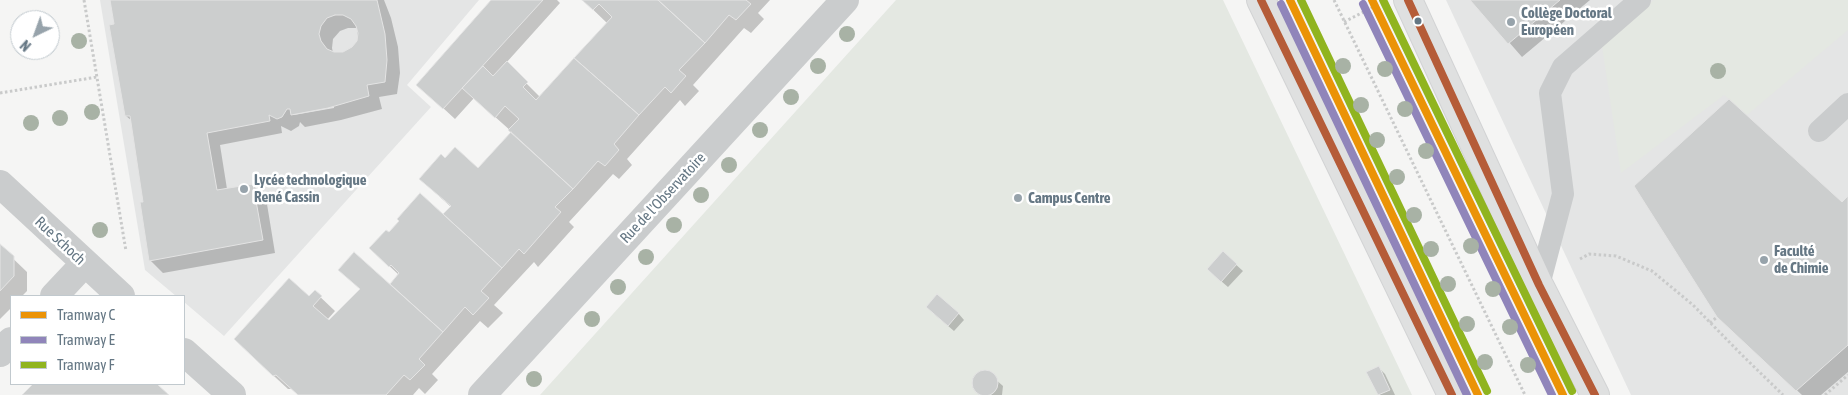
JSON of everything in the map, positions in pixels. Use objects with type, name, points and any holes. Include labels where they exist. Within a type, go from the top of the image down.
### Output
[{"type":"street","name":"Rue de l'Observatoire","points":[[482,395],[845,0]]},
{"type":"street","points":[[1261,0],[1452,395]]},
{"type":"street","points":[[1408,0],[1539,285],[1595,395]]},
{"type":"street","name":"Rue Schoch","points":[[0,184],[113,289]]},
{"type":"street","points":[[55,295],[85,263]]},
{"type":"street","points":[[0,353],[10,342]]},
{"type":"street","points":[[185,353],[232,395]]},
{"type":"lane","points":[[1539,285],[1563,194],[1550,93],[1563,67],[1640,0]]},
{"type":"lane","points":[[1820,131],[1848,104]]},
{"type":"path","points":[[84,0],[127,257],[113,289]]},
{"type":"path","points":[[1334,0],[1525,395]]},
{"type":"path","points":[[1344,22],[1375,6]]},
{"type":"path","points":[[0,93],[97,77]]},
{"type":"path","points":[[1539,285],[1589,254],[1616,256],[1652,271],[1693,304],[1783,395]]},
{"type":"path","points":[[1710,323],[1717,317]]},
{"type":"path","points":[[1825,395],[1848,375]]},
{"type":"shaded area","name":"Lycée technologique René Cassin","points":[[100,0],[479,0],[407,85],[431,107],[224,336],[185,303],[185,295],[175,295],[145,270]]},
{"type":"shaded area","name":"Campus Centre","points":[[896,0],[1223,0],[1412,395],[540,395]]},
{"type":"shaded area","points":[[1446,0],[1848,0],[1848,395],[1631,395]]},
{"type":"shaded area","points":[[1654,0],[1848,0],[1848,30],[1747,115],[1724,95],[1621,173],[1602,46]]},
{"type":"building","points":[[110,0],[377,0],[385,34],[387,60],[385,82],[367,85],[369,96],[328,108],[291,115],[290,109],[287,109],[282,117],[277,119],[269,115],[270,121],[207,133],[217,190],[253,184],[263,240],[149,261],[140,202],[143,202],[130,116],[125,116],[109,25],[114,24]],"holes":[[[343,15],[351,19],[356,26],[358,33],[357,41],[352,47],[343,52],[334,52],[327,49],[321,41],[319,34],[321,26],[327,18]]]},
{"type":"building","points":[[491,0],[543,0],[443,109],[416,85]]},
{"type":"building","points":[[582,0],[658,0],[705,43],[679,70],[686,76],[671,93],[665,87],[639,115],[574,58],[612,17],[599,4],[593,10]]},
{"type":"building","points":[[658,0],[746,0],[751,4],[736,20],[729,15],[705,43]]},
{"type":"building","name":"Collège Doctoral Européen","points":[[1470,0],[1560,0],[1508,44]]},
{"type":"building","points":[[574,58],[639,115],[614,144],[619,150],[605,166],[598,161],[573,189],[508,130],[519,119],[505,106],[495,118],[462,88],[483,66],[493,76],[507,61],[528,82],[523,87],[536,100]]},
{"type":"building","name":"Faculté de Chimie","points":[[1729,99],[1842,202],[1848,196],[1848,345],[1796,391],[1717,317],[1634,186]]},
{"type":"building","points":[[511,132],[573,189],[555,207],[561,212],[524,254],[519,249],[502,268],[443,214],[451,206],[419,179],[441,154],[445,158],[455,147],[478,168]]},
{"type":"building","points":[[420,193],[502,268],[481,291],[489,298],[473,315],[465,307],[443,332],[390,284],[399,273],[391,265],[389,267],[369,248],[386,230],[389,232],[399,221],[397,219]]},
{"type":"building","points":[[0,244],[14,256],[14,276],[0,291]]},
{"type":"building","points":[[1223,251],[1237,264],[1221,282],[1207,269]]},
{"type":"building","points":[[354,252],[443,332],[419,359],[425,365],[410,380],[404,375],[386,395],[298,395],[276,375],[273,376],[234,339],[289,278],[309,296],[315,290],[322,296],[313,306],[329,320],[360,289],[338,270]]},
{"type":"building","points":[[937,294],[959,313],[948,326],[926,307]]},
{"type":"building","points":[[1379,366],[1390,390],[1378,395],[1366,372]]},
{"type":"building","points":[[985,370],[994,374],[998,383],[994,392],[985,396],[976,392],[972,383],[976,374]]},
{"type":"building","points":[[32,385],[158,385],[169,395],[22,395]]},
{"type":"tram line","name":"C","points":[[1290,0],[1478,395]]},
{"type":"tram line","name":"F","points":[[1301,0],[1487,391]]},
{"type":"tram line","name":"C","points":[[1372,0],[1563,395]]},
{"type":"tram line","name":"F","points":[[1383,0],[1572,391]]},
{"type":"tram line","name":"E","points":[[1281,4],[1467,395]]},
{"type":"tram line","name":"E","points":[[1363,4],[1552,395]]},
{"type":"transit line","points":[[1261,0],[1452,395]]},
{"type":"transit line","points":[[1408,0],[1539,285],[1595,395]]},
{"type":"place","name":"Collège Doctoral Européen","points":[[1511,22]]},
{"type":"place","name":"Lycée technologique René Cassin","points":[[244,189]]},
{"type":"place","name":"Campus Centre","points":[[1018,198]]},
{"type":"place","name":"Faculté de Chimie","points":[[1764,260]]}]
